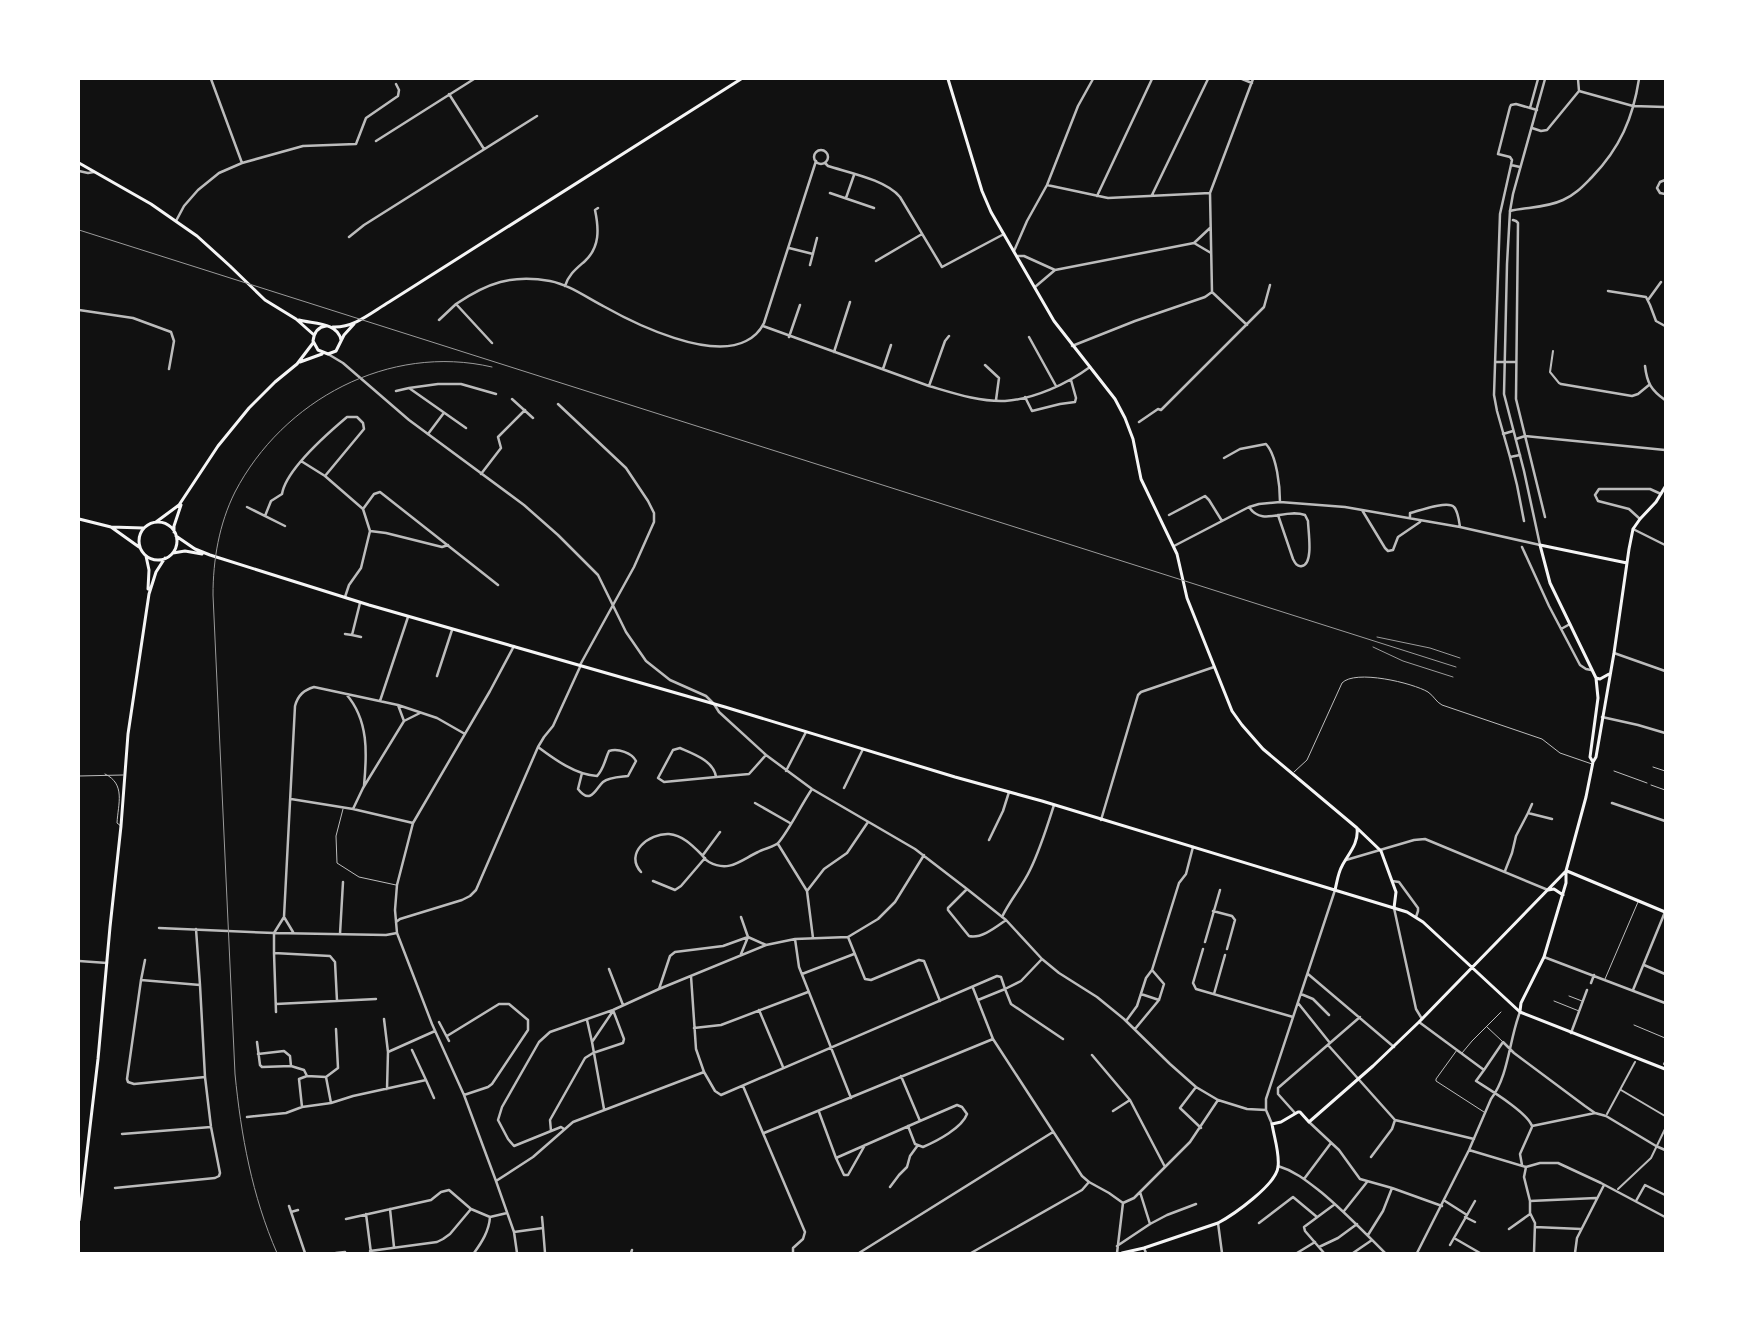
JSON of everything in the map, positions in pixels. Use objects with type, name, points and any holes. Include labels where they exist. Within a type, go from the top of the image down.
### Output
[{"type":"main road","points":[[296,319],[333,328],[354,323],[741,79]]},
{"type":"main road","points":[[948,79],[982,191],[991,212],[1054,321],[1116,399],[1128,424],[1141,479],[1174,546],[1187,598],[1232,711],[1263,749],[1357,828],[1381,851],[1396,892],[1394,908]]},
{"type":"main road","points":[[79,163],[151,204],[176,221],[230,266],[265,300],[296,319],[314,334]]},
{"type":"main road","points":[[296,364],[336,351],[344,335],[354,323]]},
{"type":"main road","points":[[148,594],[156,572],[172,553],[176,545],[175,534],[178,511],[183,499],[218,446],[249,408],[296,364],[313,343],[314,334],[318,329],[326,326]]},
{"type":"main road","points":[[333,328],[340,334],[341,341]]},
{"type":"main road","points":[[313,343],[323,354]]},
{"type":"main road","points":[[1520,1012],[1521,1003],[1544,957],[1563,895],[1567,879],[1566,871],[1586,797],[1592,763],[1596,757],[1633,529],[1665,487]]},
{"type":"main road","points":[[140,548],[139,540],[144,528],[156,522],[183,499]]},
{"type":"main road","points":[[79,519],[111,527],[144,528]]},
{"type":"main road","points":[[156,522],[168,525],[175,534],[194,549],[360,603],[725,707],[1394,908],[1416,916],[1423,922],[1508,1006],[1571,1033],[1665,1069]]},
{"type":"main road","points":[[79,1220],[98,1059],[128,734],[148,594],[149,570],[145,555],[140,548],[111,527]]},
{"type":"main road","points":[[1592,763],[1590,757],[1598,698],[1596,678],[1550,583],[1540,545],[1627,563]]},
{"type":"main road","points":[[172,553],[185,551],[210,555]]},
{"type":"main road","points":[[145,555],[155,560],[166,558]]},
{"type":"main road","points":[[1596,678],[1600,679],[1610,674]]},
{"type":"main road","points":[[1335,890],[1341,869],[1354,847],[1357,828]]},
{"type":"main road","points":[[1122,1253],[1144,1248],[1218,1223],[1268,1185],[1274,1178],[1278,1166],[1272,1124],[1281,1122],[1300,1112],[1309,1122],[1394,1047],[1566,871]]},
{"type":"main road","points":[[1566,871],[1665,912]]},
{"type":"main road","points":[[1548,890],[1554,889],[1563,895]]},
{"type":"street","points":[[211,79],[242,163]]},
{"type":"street","points":[[376,141],[474,79]]},
{"type":"street","points":[[1014,251],[1047,185],[1072,120],[1093,79]]},
{"type":"street","points":[[1097,196],[1152,79]]},
{"type":"street","points":[[1152,195],[1208,79]]},
{"type":"street","points":[[1242,79],[1253,81],[1210,193],[1212,292],[1247,325]]},
{"type":"street","points":[[1530,108],[1538,79]]},
{"type":"street","points":[[1174,546],[1249,507],[1280,502],[1362,510],[1460,527],[1540,545],[1520,454],[1504,394],[1504,362],[1510,211],[1520,167],[1545,79]]},
{"type":"street","points":[[1532,128],[1541,131],[1547,130],[1579,91],[1578,79]]},
{"type":"street","points":[[1510,211],[1558,202],[1578,191],[1611,155],[1621,138],[1634,106],[1639,79]]},
{"type":"street","points":[[176,221],[184,206],[198,190],[219,173],[242,163],[303,146],[356,144],[366,118],[398,96],[399,90],[396,84]]},
{"type":"street","points":[[1579,91],[1634,106],[1665,107]]},
{"type":"street","points":[[449,94],[484,149]]},
{"type":"street","points":[[1524,521],[1517,485],[1494,395],[1500,214],[1512,158],[1498,154],[1511,105],[1516,104],[1537,110]]},
{"type":"street","points":[[349,237],[364,225],[537,116]]},
{"type":"street","points":[[439,320],[456,304],[473,292],[501,281],[519,278],[535,279],[565,286],[636,323],[688,343],[710,346],[733,346],[748,340],[763,326],[816,161],[815,154],[818,151],[826,152],[828,160],[825,163]]},
{"type":"street","points":[[816,161],[884,185],[894,191],[900,197],[942,267],[1004,234]]},
{"type":"street","points":[[1511,165],[1520,167]]},
{"type":"street","points":[[79,171],[96,172]]},
{"type":"street","points":[[846,198],[854,175]]},
{"type":"street","points":[[1665,180],[1660,182],[1657,188],[1660,193],[1665,194]]},
{"type":"street","points":[[1047,185],[1108,198],[1210,193]]},
{"type":"street","points":[[830,193],[874,208]]},
{"type":"street","points":[[565,286],[572,272],[586,260],[596,245],[598,230],[595,210],[598,208]]},
{"type":"street","points":[[1513,220],[1518,223],[1516,399],[1545,517]]},
{"type":"street","points":[[1035,287],[1055,270],[1194,243],[1211,227]]},
{"type":"street","points":[[876,261],[922,234]]},
{"type":"street","points":[[810,265],[817,238]]},
{"type":"street","points":[[1194,243],[1212,253]]},
{"type":"street","points":[[789,248],[813,254]]},
{"type":"street","points":[[1018,256],[1024,256],[1055,270]]},
{"type":"street","points":[[1648,300],[1661,282]]},
{"type":"street","points":[[1139,422],[1158,409],[1161,410],[1264,308],[1270,285]]},
{"type":"street","points":[[1608,291],[1643,296],[1648,300],[1654,319],[1665,326]]},
{"type":"street","points":[[1072,346],[1135,321],[1205,297],[1212,292]]},
{"type":"street","points":[[834,352],[850,302]]},
{"type":"street","points":[[456,304],[492,342]]},
{"type":"street","points":[[789,336],[800,306]]},
{"type":"street","points":[[79,310],[133,318],[171,332],[174,335],[174,340],[169,369]]},
{"type":"street","points":[[763,326],[929,386],[955,394],[996,400],[1025,397],[1056,386],[1090,367]]},
{"type":"street","points":[[929,386],[945,341],[949,336]]},
{"type":"street","points":[[1029,337],[1056,386]]},
{"type":"street","points":[[883,369],[891,345]]},
{"type":"street","points":[[1553,351],[1550,372],[1561,384],[1632,396],[1638,394],[1649,385]]},
{"type":"street","points":[[328,354],[343,363],[409,420],[524,505],[571,547],[598,575],[626,632],[646,661],[657,671],[682,687],[706,696],[719,712],[766,755],[812,789],[924,855],[1006,920],[1042,959],[1059,973],[1097,997],[1126,1021],[1196,1087],[1218,1100],[1247,1109],[1266,1110]]},
{"type":"street","points":[[1495,362],[1516,362]]},
{"type":"street","points":[[984,365],[999,378],[996,400]]},
{"type":"street","points":[[1645,366],[1649,385],[1665,400]]},
{"type":"street","points":[[1025,397],[1032,411],[1075,402],[1076,398],[1071,379]]},
{"type":"street","points":[[396,391],[438,384],[461,384],[496,394]]},
{"type":"street","points":[[409,388],[466,428]]},
{"type":"street","points":[[512,399],[533,418]]},
{"type":"street","points":[[396,922],[400,919],[462,900],[476,890],[538,747],[544,736],[553,726],[580,667],[634,567],[654,522],[654,513],[648,500],[626,468],[558,404]]},
{"type":"street","points":[[481,474],[501,448],[498,437],[525,410]]},
{"type":"street","points":[[428,434],[444,414]]},
{"type":"street","points":[[264,516],[271,501],[282,494],[283,487],[301,461],[347,417],[357,417],[363,423],[364,429],[325,476]]},
{"type":"street","points":[[1503,434],[1514,431]]},
{"type":"street","points":[[1516,439],[1525,436],[1665,450]]},
{"type":"street","points":[[1224,458],[1240,449],[1266,444],[1271,450],[1280,489],[1280,502]]},
{"type":"street","points":[[1510,457],[1520,454]]},
{"type":"street","points":[[301,461],[325,476],[363,509],[370,531],[360,568],[349,585],[345,597]]},
{"type":"street","points":[[1640,519],[1629,509],[1598,501],[1595,495],[1599,489],[1650,489],[1661,494]]},
{"type":"street","points":[[363,509],[374,494],[380,492],[498,585]]},
{"type":"street","points":[[1169,515],[1205,496],[1222,521]]},
{"type":"street","points":[[1410,518],[1410,513],[1450,505],[1454,507],[1460,527]]},
{"type":"street","points":[[247,506],[285,526]]},
{"type":"street","points":[[1249,507],[1256,514],[1263,517],[1289,512],[1305,515],[1308,521],[1309,558],[1304,565],[1296,564],[1293,559],[1278,515]]},
{"type":"street","points":[[1362,510],[1384,548],[1388,550],[1393,550],[1398,537],[1402,533],[1422,521]]},
{"type":"street","points":[[1633,529],[1665,545]]},
{"type":"street","points":[[370,531],[386,533],[442,548],[448,545]]},
{"type":"street","points":[[1522,547],[1580,666],[1593,670]]},
{"type":"street","points":[[352,635],[360,603]]},
{"type":"street","points":[[380,702],[408,617]]},
{"type":"street","points":[[1562,629],[1570,624]]},
{"type":"street","points":[[438,676],[452,630]]},
{"type":"street","points":[[345,634],[361,637]]},
{"type":"street","points":[[514,646],[413,823],[397,885],[395,910],[397,933],[435,1031],[464,1095],[514,1232],[517,1253]]},
{"type":"street","points":[[1614,653],[1665,671]]},
{"type":"street","points":[[1102,820],[1138,695],[1141,692],[1214,668]]},
{"type":"street","points":[[276,1012],[274,933],[284,917],[293,736],[295,706],[298,698],[304,691],[314,687],[398,705],[443,721],[465,734]]},
{"type":"street","points":[[346,694],[357,710],[364,730],[366,758],[363,788]]},
{"type":"street","points":[[398,705],[404,721]]},
{"type":"street","points":[[354,809],[363,788],[404,721],[422,712]]},
{"type":"street","points":[[1602,717],[1638,724],[1665,733]]},
{"type":"street","points":[[786,770],[806,732]]},
{"type":"street","points":[[538,747],[582,773],[597,776],[601,772],[609,751],[613,749],[630,754],[636,761],[628,776],[602,782],[597,791],[592,795],[586,795],[578,789],[582,773]]},
{"type":"street","points":[[716,777],[715,770],[705,761],[696,754],[680,748],[673,750],[658,778],[664,782],[749,774],[766,755]]},
{"type":"street","points":[[844,788],[863,749]]},
{"type":"street","points":[[641,872],[636,867],[635,861],[638,849],[658,835],[675,834],[682,837],[708,862],[725,867],[741,863],[757,852],[778,844],[812,789]]},
{"type":"street","points":[[989,840],[1003,811],[1008,792]]},
{"type":"street","points":[[291,799],[354,809],[413,823]]},
{"type":"street","points":[[755,803],[790,823]]},
{"type":"street","points":[[1612,803],[1665,821]]},
{"type":"street","points":[[1505,872],[1516,836],[1532,804]]},
{"type":"street","points":[[1002,917],[1008,903],[1029,872],[1040,849],[1054,805]]},
{"type":"street","points":[[1528,813],[1552,819]]},
{"type":"street","points":[[807,892],[824,869],[847,853],[868,822]]},
{"type":"street","points":[[702,855],[720,832]]},
{"type":"street","points":[[1346,860],[1414,840],[1425,839],[1548,890]]},
{"type":"street","points":[[778,844],[807,892],[813,938]]},
{"type":"street","points":[[1126,1021],[1137,1006],[1146,978],[1152,970],[1179,883],[1186,874],[1193,847]]},
{"type":"street","points":[[564,1129],[561,1127],[514,1146],[498,1120],[502,1108],[538,1042],[550,1032],[613,1010],[766,945],[795,939],[848,937],[878,919],[895,902],[924,855]]},
{"type":"street","points":[[653,881],[675,890],[681,886],[705,858]]},
{"type":"street","points":[[1392,881],[1399,882],[1418,908],[1416,916]]},
{"type":"street","points":[[340,934],[343,882]]},
{"type":"street","points":[[967,889],[948,910],[969,936],[975,937],[982,934],[1006,920]]},
{"type":"street","points":[[1204,942],[1220,890]]},
{"type":"street","points":[[1272,1124],[1266,1110],[1266,1098],[1335,890]]},
{"type":"street","points":[[1394,908],[1420,1021],[1484,1070]]},
{"type":"street","points":[[1213,911],[1232,916],[1235,920],[1227,949]]},
{"type":"street","points":[[1633,990],[1665,912]]},
{"type":"street","points":[[284,917],[293,932]]},
{"type":"street","points":[[741,954],[748,937],[742,918]]},
{"type":"street","points":[[159,928],[274,933],[397,933]]},
{"type":"street","points":[[115,1188],[215,1178],[220,1173],[211,1126],[205,1077],[196,929]]},
{"type":"street","points":[[659,989],[670,956],[675,952],[723,946],[748,937],[766,945]]},
{"type":"street","points":[[848,937],[865,980],[919,960],[924,961],[940,1002]]},
{"type":"street","points":[[795,939],[801,974],[851,1098]]},
{"type":"street","points":[[1203,949],[1193,983],[1196,989],[1292,1017]]},
{"type":"street","points":[[274,953],[330,956],[333,958],[336,962],[337,1001]]},
{"type":"street","points":[[801,974],[854,954]]},
{"type":"street","points":[[1214,994],[1226,955]]},
{"type":"street","points":[[1544,957],[1665,1003]]},
{"type":"street","points":[[978,1000],[1022,981],[1042,959]]},
{"type":"street","points":[[145,960],[128,1082],[134,1084],[205,1077]]},
{"type":"street","points":[[79,961],[106,963]]},
{"type":"street","points":[[1644,965],[1665,974]]},
{"type":"street","points":[[609,969],[623,1005]]},
{"type":"street","points":[[1135,1029],[1159,1000],[1164,984],[1152,970]]},
{"type":"street","points":[[1308,974],[1394,1047]]},
{"type":"street","points":[[1591,982],[1594,975]]},
{"type":"street","points":[[691,976],[696,1049],[704,1072],[715,1091],[721,1095],[831,1046],[973,988],[997,976],[1001,977],[1011,1004],[1063,1039]]},
{"type":"street","points":[[141,980],[200,985]]},
{"type":"street","points":[[973,988],[992,1039],[1082,1176],[1123,1203],[1129,1202],[1140,1192],[1190,1142],[1218,1100]]},
{"type":"street","points":[[1571,1033],[1588,990]]},
{"type":"street","points":[[694,1028],[721,1025],[808,992]]},
{"type":"street","points":[[1141,994],[1159,1000]]},
{"type":"street","points":[[1300,994],[1313,999],[1329,1015]]},
{"type":"street","points":[[276,1004],[376,999]]},
{"type":"street","points":[[1298,1003],[1358,1079],[1395,1120],[1474,1139]]},
{"type":"street","points":[[447,1036],[499,1004],[509,1004],[528,1020],[528,1030],[492,1084],[464,1095]]},
{"type":"street","points":[[592,1042],[613,1010]]},
{"type":"street","points":[[551,1131],[550,1120],[585,1058],[593,1053],[623,1043],[624,1039],[613,1010]]},
{"type":"street","points":[[759,1010],[783,1067]]},
{"type":"street","points":[[1417,1253],[1442,1206],[1504,1073],[1509,1048],[1520,1012]]},
{"type":"street","points":[[1296,1113],[1278,1094],[1278,1088],[1360,1018]]},
{"type":"street","points":[[384,1019],[388,1052],[387,1089]]},
{"type":"street","points":[[587,1020],[604,1109]]},
{"type":"street","points":[[440,1022],[449,1041]]},
{"type":"street","points":[[302,1107],[299,1079],[308,1076],[326,1078],[338,1068],[336,1029]]},
{"type":"street","points":[[388,1052],[435,1031]]},
{"type":"street","points":[[764,1134],[992,1039]]},
{"type":"street","points":[[257,1042],[260,1064],[264,1068],[292,1066],[304,1070],[308,1076]]},
{"type":"street","points":[[1522,1165],[1520,1154],[1532,1126],[1529,1119],[1476,1081],[1503,1042],[1514,1053],[1595,1113],[1606,1116],[1633,1135],[1665,1150]]},
{"type":"street","points":[[412,1050],[434,1098]]},
{"type":"street","points":[[258,1054],[284,1051],[290,1056],[292,1066]]},
{"type":"street","points":[[1092,1055],[1130,1100],[1165,1167]]},
{"type":"street","points":[[1607,1114],[1635,1062]]},
{"type":"street","points":[[496,1181],[533,1157],[573,1122],[704,1072]]},
{"type":"street","points":[[901,1076],[920,1121]]},
{"type":"street","points":[[326,1078],[331,1103]]},
{"type":"street","points":[[247,1116],[286,1113],[302,1107],[331,1103],[353,1096],[426,1080]]},
{"type":"street","points":[[743,1086],[805,1232],[803,1239],[793,1248],[793,1253]]},
{"type":"street","points":[[1196,1087],[1181,1104],[1180,1108],[1201,1128]]},
{"type":"street","points":[[1620,1090],[1665,1116]]},
{"type":"street","points":[[1113,1111],[1130,1100]]},
{"type":"street","points":[[836,1158],[908,1126],[957,1106],[962,1107],[967,1114],[965,1119],[945,1137],[924,1147],[915,1144],[908,1126]]},
{"type":"street","points":[[818,1112],[844,1176],[848,1175],[865,1145]]},
{"type":"street","points":[[1532,1126],[1595,1113]]},
{"type":"street","points":[[1371,1157],[1392,1129],[1395,1120]]},
{"type":"street","points":[[1309,1122],[1348,1160],[1356,1175],[1367,1182],[1392,1188],[1442,1206]]},
{"type":"street","points":[[122,1134],[211,1126]]},
{"type":"street","points":[[1618,1189],[1651,1158],[1665,1129]]},
{"type":"street","points":[[859,1253],[1053,1132]]},
{"type":"street","points":[[1304,1179],[1331,1143]]},
{"type":"street","points":[[890,1187],[898,1175],[907,1167],[910,1156],[918,1145]]},
{"type":"street","points":[[1469,1150],[1526,1167],[1540,1163],[1558,1163],[1665,1217]]},
{"type":"street","points":[[1278,1166],[1291,1170],[1344,1211],[1385,1253]]},
{"type":"street","points":[[1526,1167],[1524,1177],[1530,1201],[1530,1213],[1535,1223],[1534,1253]]},
{"type":"street","points":[[971,1253],[1082,1190],[1089,1182]]},
{"type":"street","points":[[1344,1211],[1367,1182]]},
{"type":"street","points":[[1575,1253],[1581,1229],[1604,1185]]},
{"type":"street","points":[[1636,1202],[1645,1185],[1665,1195]]},
{"type":"street","points":[[1368,1235],[1383,1211],[1392,1188]]},
{"type":"street","points":[[346,1219],[431,1200],[441,1192],[448,1190],[471,1209],[490,1216],[507,1213]]},
{"type":"street","points":[[1140,1192],[1150,1224]]},
{"type":"street","points":[[1258,1223],[1293,1197],[1317,1217]]},
{"type":"street","points":[[1530,1201],[1597,1198]]},
{"type":"street","points":[[1444,1201],[1474,1222]]},
{"type":"street","points":[[1450,1245],[1475,1201]]},
{"type":"street","points":[[1118,1253],[1117,1246],[1123,1203]]},
{"type":"street","points":[[1117,1246],[1150,1224],[1196,1204]]},
{"type":"street","points":[[1324,1253],[1305,1231],[1304,1227],[1335,1204]]},
{"type":"street","points":[[289,1206],[305,1253]]},
{"type":"street","points":[[390,1209],[394,1247]]},
{"type":"street","points":[[366,1214],[371,1252],[444,1240],[471,1209]]},
{"type":"street","points":[[291,1212],[298,1210]]},
{"type":"street","points":[[1509,1230],[1530,1213]]},
{"type":"street","points":[[474,1253],[482,1242],[489,1226],[490,1216]]},
{"type":"street","points":[[542,1217],[545,1253]]},
{"type":"street","points":[[1218,1223],[1222,1253]]},
{"type":"street","points":[[1319,1247],[1338,1238],[1357,1224]]},
{"type":"street","points":[[1535,1227],[1581,1229]]},
{"type":"street","points":[[514,1232],[543,1228]]},
{"type":"street","points":[[1454,1238],[1480,1253]]},
{"type":"street","points":[[1577,1239],[1581,1240]]},
{"type":"street","points":[[1353,1253],[1372,1240]]},
{"type":"street","points":[[1297,1253],[1315,1242]]},
{"type":"street","points":[[1144,1248],[1146,1253]]},
{"type":"street","points":[[336,1253],[345,1252]]},
{"type":"lane","points":[[1292,773],[1307,760],[1344,681],[1352,677],[1391,679],[1423,690],[1431,694],[1442,706],[1542,739],[1560,753],[1592,763]]},
{"type":"lane","points":[[1653,767],[1665,771]]},
{"type":"lane","points":[[1614,771],[1647,783]]},
{"type":"lane","points":[[105,774],[116,782],[119,788],[117,823],[121,826]]},
{"type":"lane","points":[[79,776],[105,774],[125,776]]},
{"type":"lane","points":[[1651,784],[1665,790]]},
{"type":"lane","points":[[343,807],[336,836],[337,862],[359,877],[397,885]]},
{"type":"lane","points":[[1604,979],[1639,902]]},
{"type":"lane","points":[[1569,996],[1583,1002]]},
{"type":"lane","points":[[1554,1001],[1579,1012]]},
{"type":"lane","points":[[1462,1053],[1486,1026],[1502,1012]]},
{"type":"lane","points":[[1634,1025],[1665,1038]]},
{"type":"lane","points":[[1486,1026],[1503,1042]]},
{"type":"lane","points":[[1458,1050],[1436,1081],[1485,1112]]},
{"type":"railway","points":[[79,230],[1456,667]]},
{"type":"railway","points":[[277,1253],[254,1187],[244,1142],[235,1074],[213,595],[214,569],[221,529],[229,504],[256,459],[281,430],[310,406],[343,386],[378,372],[415,363],[453,362],[492,367]]},
{"type":"railway","points":[[1377,637],[1430,648],[1460,658]]},
{"type":"railway","points":[[1373,647],[1403,661],[1453,677]]}]
